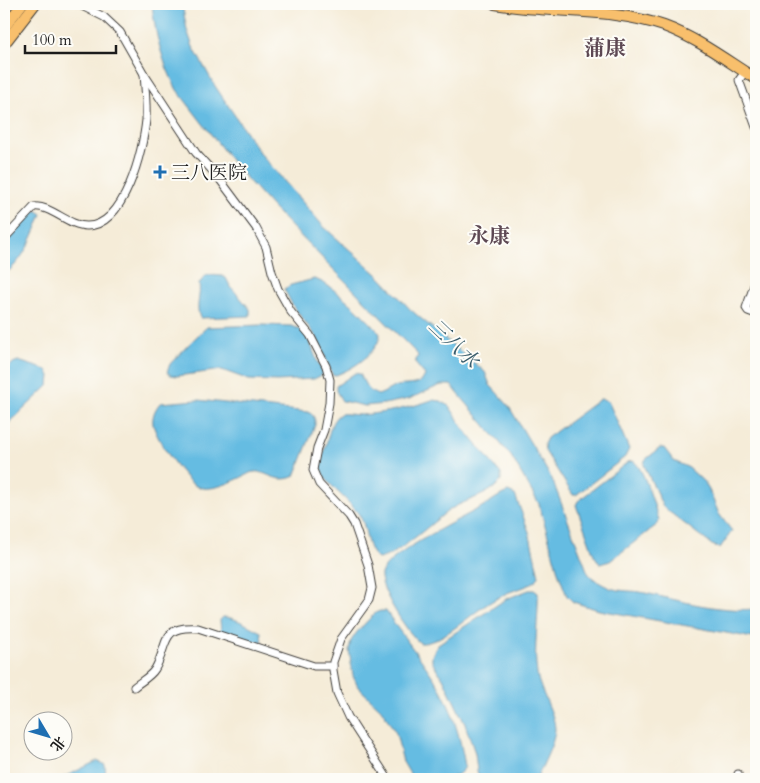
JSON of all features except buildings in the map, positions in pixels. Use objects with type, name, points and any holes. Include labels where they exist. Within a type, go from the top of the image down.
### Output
[{"type":"main road","points":[[4,28],[22,4]]},
{"type":"main road","points":[[4,44],[34,4]]},
{"type":"main road","points":[[494,4],[602,14],[643,20],[664,26],[686,36],[756,79]]},
{"type":"main road","points":[[556,4],[620,9],[666,20],[703,38],[756,71]]},
{"type":"street","points":[[78,4],[104,17],[115,26],[196,153],[218,177],[260,235],[266,247],[278,289],[291,312],[310,335],[328,373],[330,391],[328,414],[317,448],[313,470],[319,484],[349,516],[354,524],[368,564],[372,588],[364,608],[341,639],[333,666],[337,693],[348,717],[388,779]]},
{"type":"street","points":[[745,72],[739,80],[756,127]]},
{"type":"street","points":[[4,238],[34,207],[43,208],[81,225],[93,225],[102,222],[110,216],[127,190],[142,142],[146,119],[144,74]]},
{"type":"street","points":[[756,280],[746,308],[748,311],[756,314]]},
{"type":"street","points":[[134,686],[147,678],[155,668],[165,640],[170,633],[185,627],[198,628],[314,666],[333,666]]},
{"type":"water","points":[[152,4],[182,4],[187,30],[193,47],[215,86],[260,153],[324,227],[379,276],[411,310],[485,372],[490,385],[508,405],[552,479],[588,573],[595,580],[614,589],[641,592],[728,609],[756,609],[756,639],[599,610],[573,602],[567,596],[559,575],[539,504],[511,456],[451,385],[441,385],[409,399],[384,404],[365,406],[342,401],[336,391],[336,386],[355,373],[360,374],[369,389],[378,395],[397,386],[420,382],[425,375],[415,363],[418,355],[274,209],[237,168],[177,90],[160,48]]},
{"type":"water","points":[[36,210],[42,214],[31,239],[17,262],[4,275],[4,245]]},
{"type":"water","points":[[205,276],[226,278],[230,286],[250,309],[250,316],[200,318],[198,309],[199,284]]},
{"type":"water","points":[[314,279],[339,294],[359,311],[380,334],[375,348],[369,354],[355,366],[333,376],[317,338],[293,306],[284,289],[291,285]]},
{"type":"water","points":[[292,326],[302,330],[310,342],[324,374],[314,379],[277,381],[249,380],[222,370],[177,376],[167,372],[170,364],[207,327]]},
{"type":"water","points":[[18,361],[47,370],[50,376],[49,385],[4,426],[4,372],[13,363]]},
{"type":"water","points":[[600,399],[606,400],[609,403],[629,449],[625,457],[576,495],[573,495],[545,451],[544,444],[547,438]]},
{"type":"water","points":[[198,400],[312,414],[315,425],[295,476],[282,479],[253,472],[227,484],[207,488],[196,486],[177,467],[164,448],[155,431],[153,418],[155,410],[160,403]]},
{"type":"water","points":[[432,400],[441,401],[450,407],[464,429],[501,474],[501,481],[484,494],[451,509],[395,552],[378,559],[371,551],[361,518],[326,479],[323,473],[322,461],[331,426],[340,414],[361,415],[379,413],[406,408]]},
{"type":"water","points":[[660,448],[664,448],[674,461],[689,468],[704,482],[709,490],[719,514],[732,531],[720,548],[712,545],[663,507],[644,465],[645,460]]},
{"type":"water","points":[[633,461],[645,479],[659,520],[658,524],[610,561],[600,564],[594,555],[576,505],[578,501],[628,462]]},
{"type":"water","points":[[508,492],[515,495],[529,532],[538,578],[527,586],[492,601],[453,630],[435,640],[420,643],[395,611],[385,590],[381,574],[386,566],[397,556]]},
{"type":"water","points":[[529,590],[534,590],[538,593],[537,674],[554,723],[553,741],[537,779],[480,779],[475,753],[465,724],[443,678],[432,662],[432,656],[438,644],[506,599]]},
{"type":"water","points":[[386,611],[429,671],[446,700],[458,732],[465,766],[457,775],[434,780],[413,779],[403,762],[396,733],[381,709],[358,687],[353,676],[349,650],[351,641],[375,613]]},
{"type":"water","points":[[223,617],[238,620],[261,632],[262,644],[221,632],[220,620]]},
{"type":"water","points":[[97,761],[105,765],[106,779],[60,779]]},
{"type":"place","name":"三八医院","points":[[160,172]]},
{"type":"district","name":"蒲康","points":[[605,48]]},
{"type":"district","name":"永康","points":[[489,236]]},
{"type":"water label","name":"三八水","points":[[454,343]]}]
